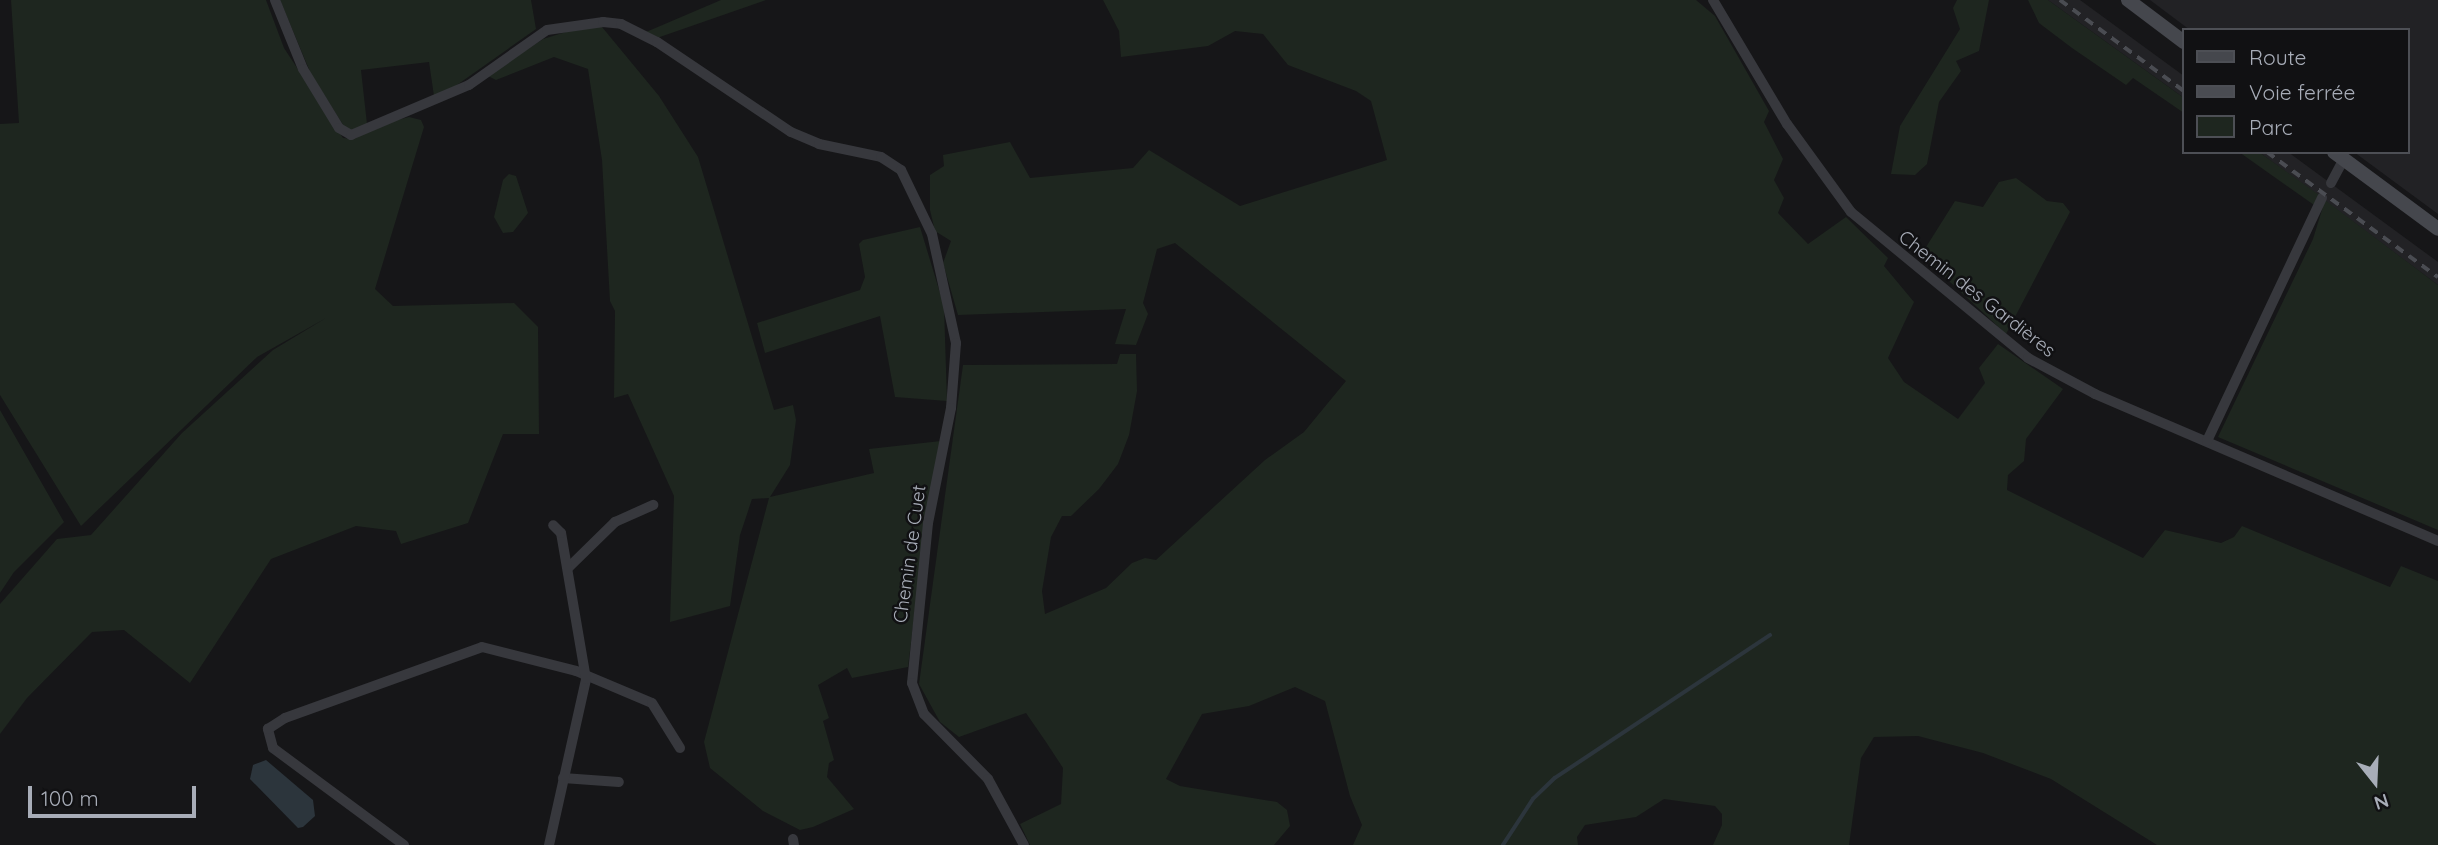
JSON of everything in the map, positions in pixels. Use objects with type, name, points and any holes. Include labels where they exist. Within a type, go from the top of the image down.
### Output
[{"type":"main road","points":[[2128,0],[2182,40]]},
{"type":"main road","points":[[2339,156],[2438,229]]},
{"type":"street","name":"Chemin de Cuet","points":[[275,0],[303,69],[339,128],[351,135],[469,85],[547,30],[603,22],[621,24],[657,42],[791,132],[893,163],[916,195],[932,234],[953,315],[956,364],[928,523],[912,682],[924,714],[988,779],[1024,845]]},
{"type":"street","name":"Chemin des Gardières","points":[[1711,1],[1809,158],[1851,212],[1880,240],[2051,373],[2438,541]]},
{"type":"street","points":[[2331,183],[2339,156]]},
{"type":"street","points":[[2207,441],[2322,198]]},
{"type":"street","points":[[568,568],[615,522],[653,505]]},
{"type":"street","points":[[549,845],[586,679],[561,533],[553,525]]},
{"type":"street","points":[[404,845],[365,812],[272,748],[267,736],[268,729],[285,718],[474,648],[504,650],[576,671],[586,679],[657,706],[680,748]]},
{"type":"street","points":[[563,778],[619,782]]},
{"type":"shaded area","points":[[2048,0],[2080,0],[2182,75],[2182,97]]},
{"type":"shaded area","points":[[2150,0],[2438,0],[2438,214],[2357,154],[2410,154],[2410,28],[2187,28]]},
{"type":"shaded area","points":[[2262,154],[2291,154],[2438,262],[2438,285]]},
{"type":"shaded area","points":[[266,760],[313,800],[315,816],[303,827],[298,828],[250,779],[253,765]]},
{"type":"green space","points":[[11,0],[266,0],[284,48],[343,138],[354,139],[382,124],[409,117],[421,120],[424,127],[375,289],[393,306],[514,303],[538,327],[539,434],[503,434],[468,523],[401,544],[396,531],[356,526],[271,559],[190,683],[124,630],[92,632],[27,698],[0,734],[0,604],[57,539],[91,535],[182,433],[273,350],[326,318],[257,357],[81,526],[0,395],[0,124],[19,123]]},
{"type":"green space","points":[[280,0],[531,0],[536,29],[447,92],[434,96],[429,62],[361,70],[367,124],[352,131],[345,128],[311,74]]},
{"type":"green space","points":[[721,0],[766,0],[657,38],[646,32]]},
{"type":"green space","points":[[1103,0],[1696,0],[1715,16],[1769,111],[1764,122],[1783,159],[1774,180],[1784,198],[1778,213],[1808,244],[1846,217],[1888,258],[1884,266],[1914,302],[1888,358],[1904,382],[1958,419],[1985,383],[1979,368],[1998,344],[2063,389],[2026,439],[2024,461],[2008,475],[2007,490],[2143,558],[2165,530],[2221,543],[2234,537],[2242,526],[2390,587],[2401,566],[2438,581],[2438,845],[2157,845],[2051,779],[1983,753],[1918,736],[1874,737],[1861,758],[1849,845],[1713,845],[1722,825],[1722,814],[1715,806],[1664,799],[1636,817],[1585,825],[1577,837],[1578,845],[1353,845],[1362,825],[1350,796],[1325,701],[1295,687],[1249,706],[1202,714],[1166,779],[1180,786],[1277,802],[1287,810],[1290,826],[1274,845],[1030,845],[1020,824],[1061,804],[1063,768],[1046,742],[1026,713],[959,737],[940,722],[919,684],[963,365],[1117,364],[1120,354],[1136,354],[1137,391],[1129,435],[1118,464],[1099,489],[1071,516],[1062,516],[1051,537],[1042,591],[1045,614],[1106,588],[1132,563],[1145,558],[1156,560],[1265,460],[1304,432],[1346,381],[1175,243],[1157,249],[1143,303],[1148,314],[1136,345],[1115,344],[1126,309],[958,315],[943,263],[951,241],[935,231],[930,210],[930,175],[944,166],[943,155],[1010,142],[1030,178],[1133,168],[1149,150],[1240,206],[1387,160],[1371,101],[1356,91],[1288,65],[1263,34],[1235,31],[1208,46],[1121,57],[1119,31]]},
{"type":"green space","points":[[1957,0],[1989,0],[1979,51],[1956,61],[1961,71],[1939,102],[1927,164],[1915,175],[1891,174],[1900,126],[1960,29],[1953,8]]},
{"type":"green space","points":[[2028,0],[2048,0],[2182,97],[2182,112],[2133,78],[2126,85],[2039,23]]},
{"type":"green space","points":[[582,27],[602,27],[659,96],[698,157],[774,410],[793,405],[796,420],[790,465],[770,497],[874,473],[869,449],[941,441],[928,503],[908,667],[852,678],[847,668],[818,685],[829,718],[823,721],[834,760],[829,763],[827,777],[854,809],[813,827],[800,830],[763,811],[710,768],[704,742],[769,498],[752,499],[740,535],[730,606],[670,622],[674,496],[628,394],[614,398],[615,311],[610,301],[602,160],[588,69],[554,57],[496,80],[488,76],[543,39]]},
{"type":"green space","points":[[2242,154],[2262,154],[2319,195],[2314,205]]},
{"type":"green space","points":[[509,174],[516,176],[528,213],[513,232],[503,233],[494,217],[503,180]]},
{"type":"green space","points":[[2016,178],[2047,201],[2063,203],[2070,212],[2006,334],[1921,255],[1955,201],[1983,207],[1999,182]]},
{"type":"green space","points":[[2325,200],[2438,285],[2438,530],[2218,437],[2313,239]]},
{"type":"green space","points":[[920,227],[944,306],[947,401],[895,397],[880,316],[765,353],[757,323],[860,290],[865,277],[859,244],[863,240]]},
{"type":"green space","points":[[0,410],[64,522],[14,572],[0,593]]},
{"type":"waterway","points":[[1503,845],[1533,799],[1555,778],[1770,635]]},
{"type":"railway","points":[[2060,0],[2182,90]]},
{"type":"railway","points":[[2270,154],[2438,277]]}]
